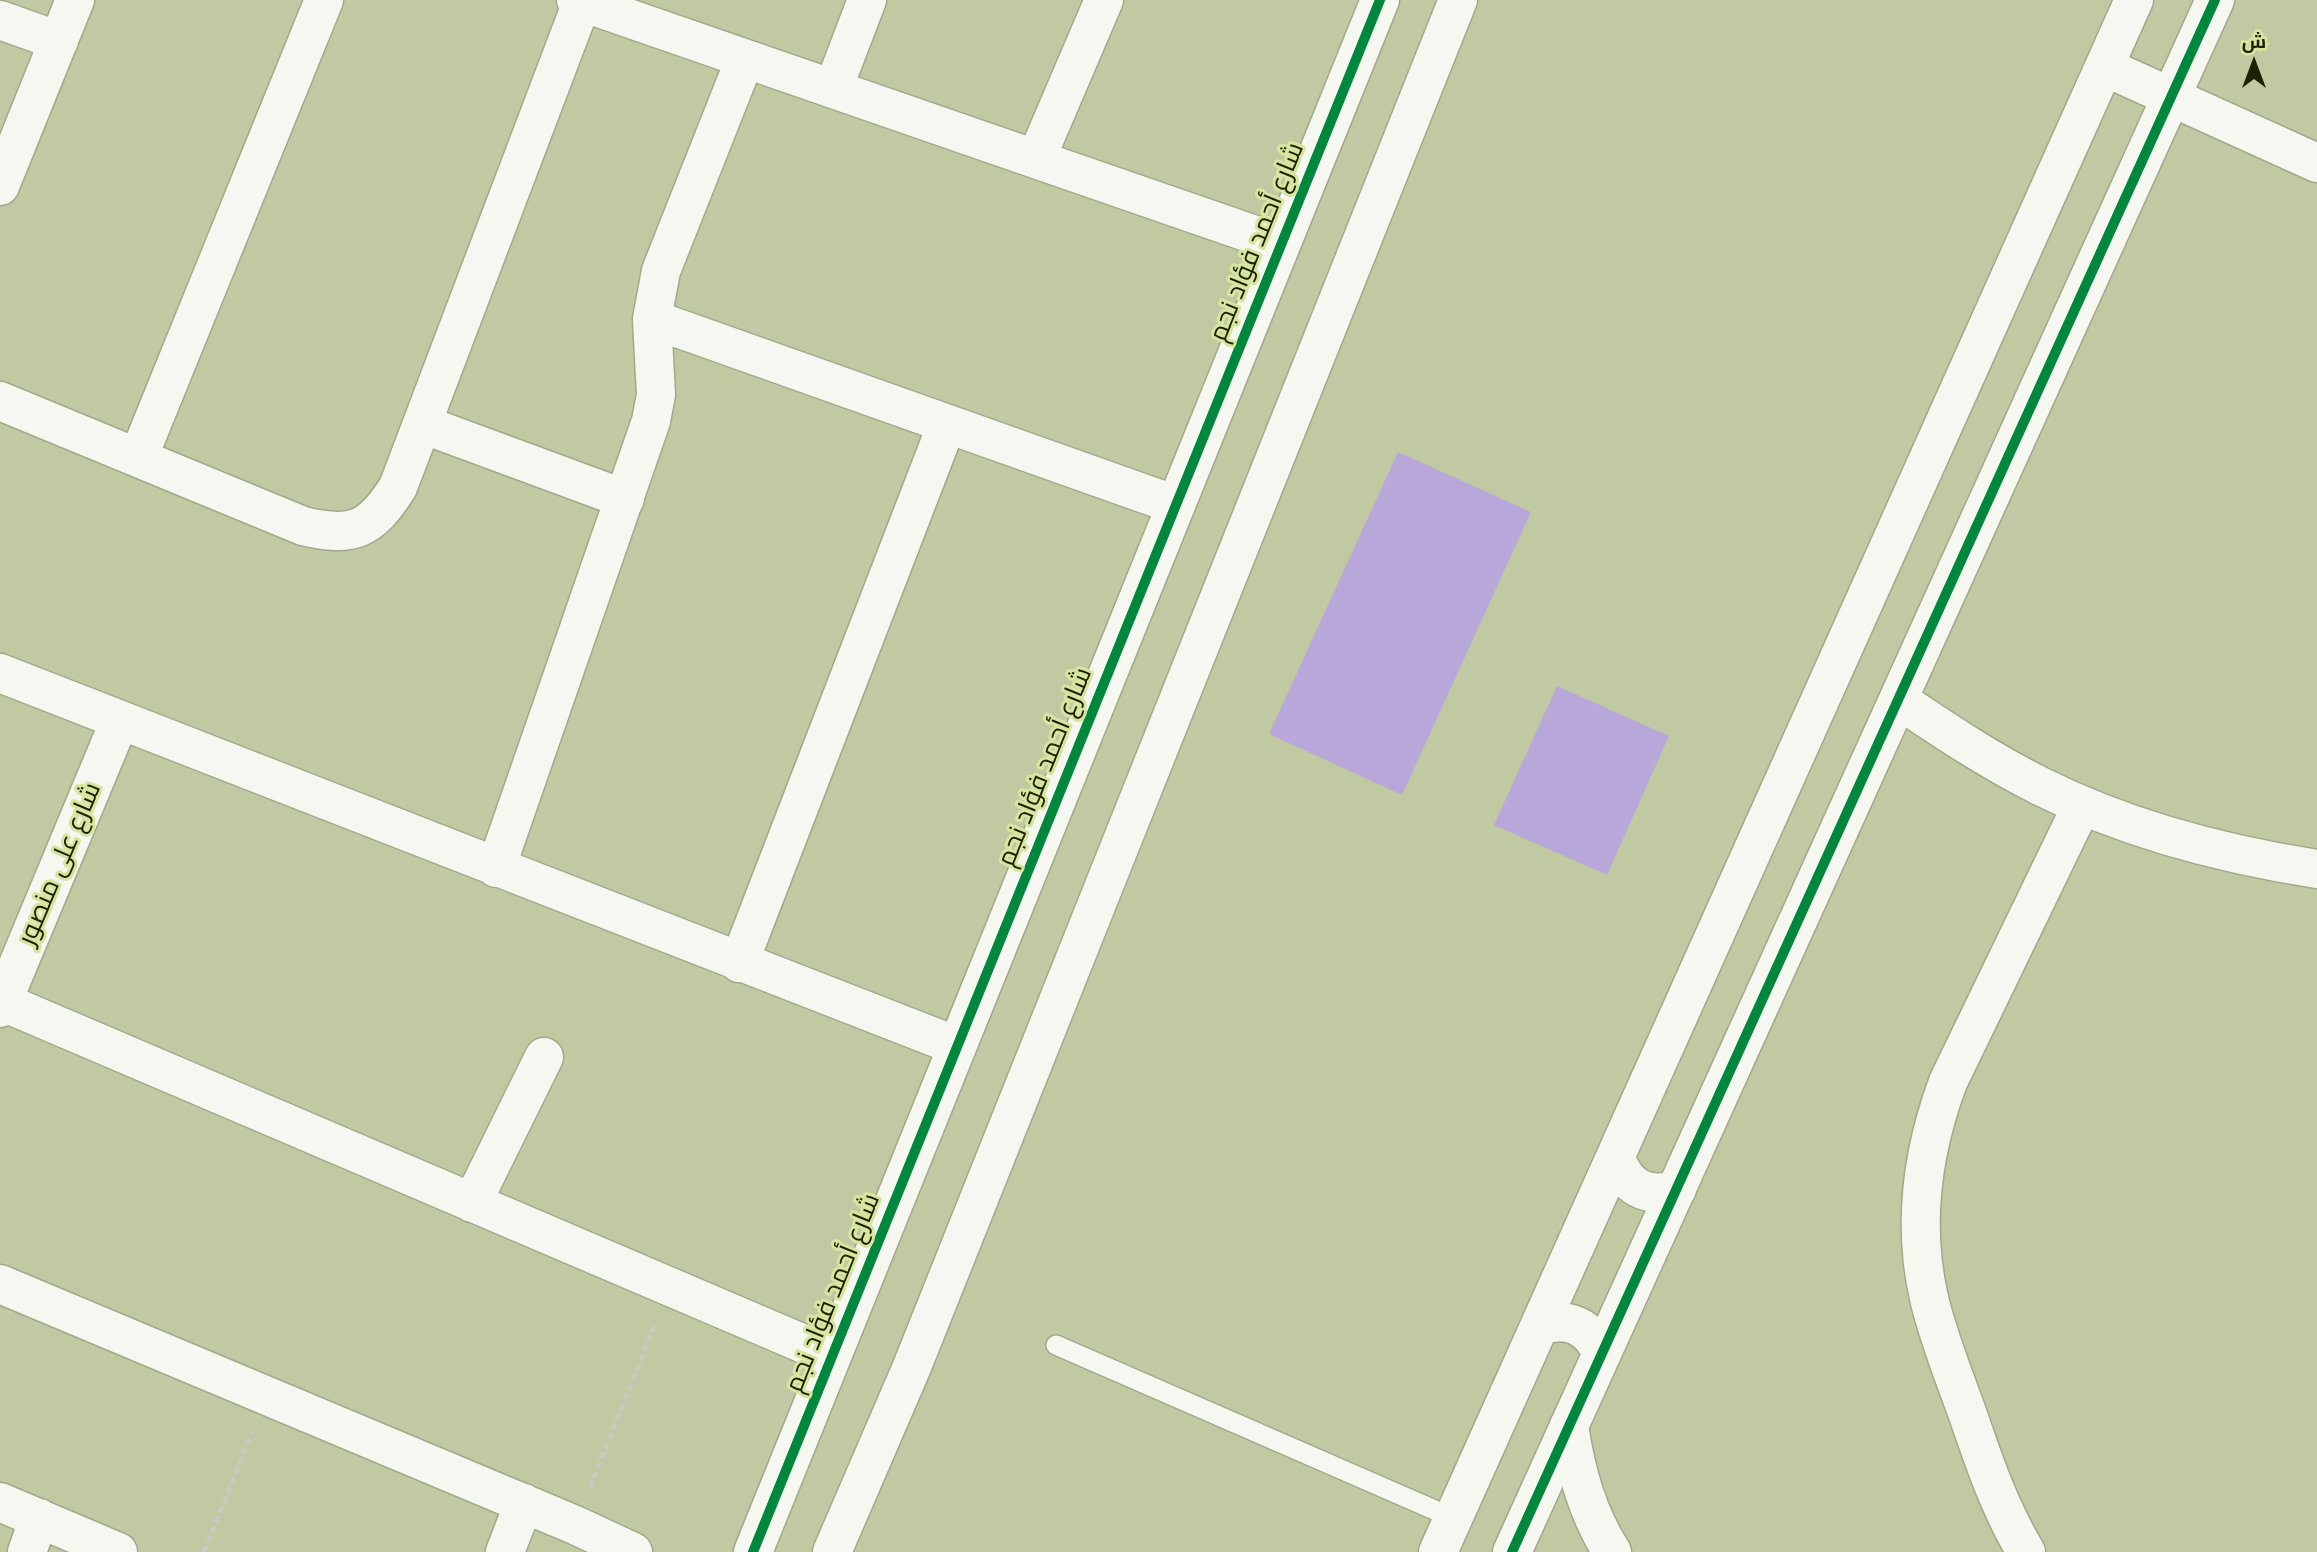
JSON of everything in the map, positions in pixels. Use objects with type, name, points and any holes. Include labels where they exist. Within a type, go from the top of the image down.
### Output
[{"type":"street","points":[[4,164],[75,0]]},
{"type":"street","points":[[138,458],[324,0]]},
{"type":"street","points":[[833,89],[867,0]]},
{"type":"street","points":[[1036,159],[1104,0]]},
{"type":"street","name":"شارع أحمد فؤاد نجم","points":[[753,1552],[1380,0]]},
{"type":"street","points":[[832,1552],[916,1356],[1458,0]]},
{"type":"street","points":[[1446,1535],[2134,0]]},
{"type":"street","points":[[1512,1552],[2215,0]]},
{"type":"street","points":[[0,401],[303,526],[331,533],[359,528],[383,512],[398,487],[579,1],[1281,244]]},
{"type":"street","points":[[0,20],[59,40]]},
{"type":"street","points":[[496,868],[651,421],[656,395],[652,319],[662,271],[745,59]]},
{"type":"street","points":[[2105,67],[2317,163]]},
{"type":"street","points":[[652,319],[1175,505]]},
{"type":"street","points":[[422,424],[625,499]]},
{"type":"street","points":[[739,963],[947,424]]},
{"type":"street","points":[[0,673],[957,1046]]},
{"type":"street","points":[[1899,699],[1960,741],[2082,806],[2199,846],[2259,860],[2317,869]]},
{"type":"street","name":"شارع على منصور","points":[[1,1005],[120,720]]},
{"type":"street","points":[[2026,1552],[1992,1484],[1938,1331],[1923,1260],[1920,1224],[1922,1188],[1926,1151],[1948,1082],[2082,806]]},
{"type":"street","points":[[1,1005],[832,1356]]},
{"type":"street","points":[[472,1203],[544,1057]]},
{"type":"street","points":[[1616,1158],[1628,1181],[1639,1188],[1664,1193],[1676,1189]]},
{"type":"street","points":[[0,1284],[524,1503],[633,1552]]},
{"type":"street","points":[[1540,1326],[1553,1322],[1578,1325],[1597,1343],[1602,1354]]},
{"type":"street","points":[[1569,1426],[1581,1486],[1591,1514],[1612,1552]]},
{"type":"street","points":[[0,1502],[33,1535],[118,1552]]},
{"type":"street","points":[[505,1552],[524,1503]]},
{"type":"lane","points":[[1056,1345],[1446,1535]]},
{"type":"path","points":[[575,1525],[670,1287]]},
{"type":"path","points":[[204,1552],[266,1395]]},
{"type":"shaded area","points":[[1398,452],[1531,512],[1402,795],[1269,734]]},
{"type":"shaded area","points":[[1557,686],[1669,736],[1607,875],[1494,825]]},
{"type":"cycle path","points":[[753,1552],[1380,0]]},
{"type":"cycle path","points":[[1512,1552],[2215,0]]}]
